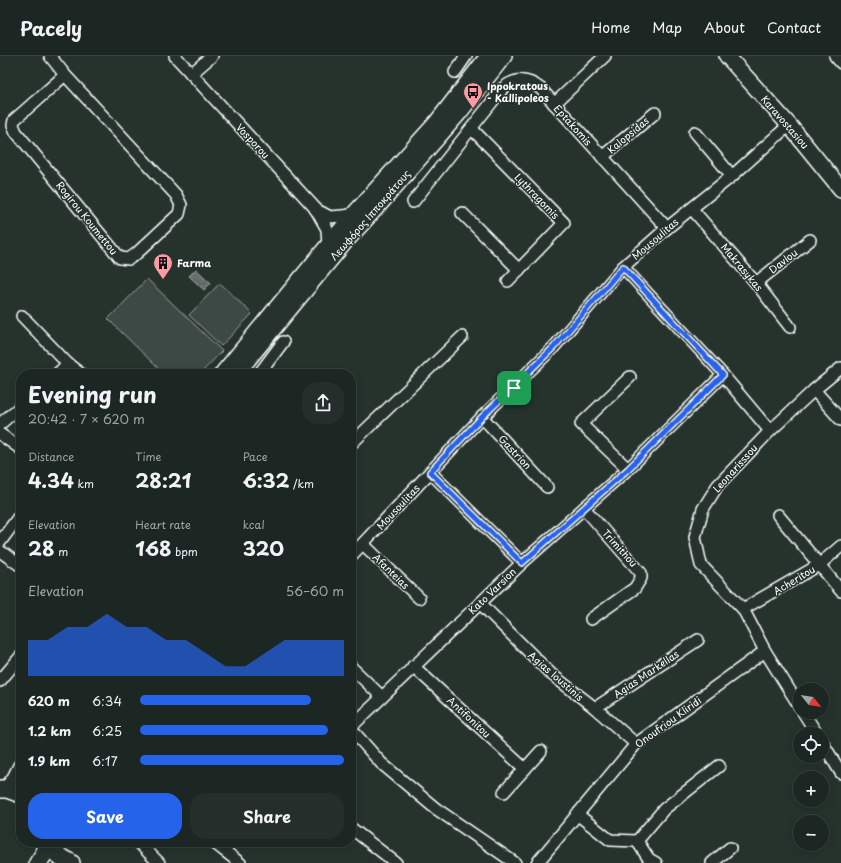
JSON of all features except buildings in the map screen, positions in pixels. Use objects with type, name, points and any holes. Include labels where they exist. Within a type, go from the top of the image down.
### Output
[{"type":"main road","name":"Λεωφόρος Ιπποκράτους","points":[[226,369],[353,215],[436,123],[488,56]]},
{"type":"main road","name":"Λεωφόρος Ιπποκράτους","points":[[243,369],[345,242],[459,113],[504,56]]},
{"type":"main road","name":"Karavostasiou","points":[[727,56],[789,125],[841,189]]},
{"type":"main road","points":[[9,791],[16,776]]},
{"type":"main road","points":[[38,863],[44,854],[45,847]]},
{"type":"main road","points":[[52,847],[66,860]]},
{"type":"street","name":"Rogirou Koumettou","points":[[50,56],[65,75],[176,195],[181,205],[179,214],[129,259],[120,258],[16,132],[13,125],[14,120],[65,75]]},
{"type":"street","name":"Vosporou","points":[[174,56],[315,208]]},
{"type":"street","points":[[191,74],[212,56]]},
{"type":"street","points":[[454,72],[466,56]]},
{"type":"street","points":[[554,104],[605,56]]},
{"type":"street","points":[[835,56],[841,63]]},
{"type":"street","name":"Eptakomis","points":[[413,202],[503,88],[516,80],[527,81],[535,84],[667,228]]},
{"type":"street","name":"Kalopsidas","points":[[602,157],[655,113]]},
{"type":"street","name":"Mousoulitas","points":[[356,551],[482,417],[554,347],[623,267],[667,228],[732,176],[789,125]]},
{"type":"street","name":"Lythragomis","points":[[472,129],[564,224],[508,281]]},
{"type":"street","points":[[695,132],[732,176]]},
{"type":"street","points":[[315,208],[330,217],[353,215]]},
{"type":"street","points":[[315,208],[327,229],[328,246]]},
{"type":"street","name":"Makrasykas","points":[[692,209],[756,282],[790,327]]},
{"type":"street","points":[[462,213],[519,270]]},
{"type":"street","name":"Davlou","points":[[756,282],[810,240]]},
{"type":"street","points":[[623,267],[723,375],[770,431]]},
{"type":"street","points":[[22,316],[74,369]]},
{"type":"street","points":[[356,439],[462,337]]},
{"type":"street","points":[[264,369],[283,342]]},
{"type":"street","points":[[63,369],[68,364]]},
{"type":"street","name":"Leonarisssou","points":[[793,696],[765,650],[744,609],[701,565],[695,537],[703,509],[718,485],[770,431],[814,390],[841,368]]},
{"type":"street","name":"Kato Varsion","points":[[356,723],[413,666],[522,563],[628,469],[723,375]]},
{"type":"street","points":[[628,469],[581,424],[630,376]]},
{"type":"street","points":[[814,390],[841,420]]},
{"type":"street","points":[[0,424],[16,410]]},
{"type":"street","name":"Gastrion","points":[[482,417],[547,487]]},
{"type":"street","points":[[0,434],[16,445]]},
{"type":"street","points":[[430,472],[522,563]]},
{"type":"street","name":"Trimithou","points":[[584,508],[641,573],[641,578],[635,588],[591,619]]},
{"type":"street","points":[[778,515],[841,591]]},
{"type":"street","points":[[0,542],[16,520]]},
{"type":"street","name":"Afanteias","points":[[363,544],[420,598]]},
{"type":"street","name":"Acheritou","points":[[744,609],[819,565],[841,546]]},
{"type":"street","points":[[0,551],[16,562]]},
{"type":"street","name":"Agias Ioustinis","points":[[480,604],[551,674],[636,744]]},
{"type":"street","name":"Agias Markellas","points":[[594,708],[698,640]]},
{"type":"street","name":"Onoufriou Kliridi","points":[[538,863],[576,814],[636,744],[765,650]]},
{"type":"street","points":[[0,681],[16,662]]},
{"type":"street","name":"Antifonitou","points":[[413,666],[525,769]]},
{"type":"street","points":[[356,672],[382,697]]},
{"type":"street","points":[[356,734],[381,762],[435,808],[515,863]]},
{"type":"street","points":[[504,792],[541,751]]},
{"type":"street","points":[[829,753],[841,772]]},
{"type":"street","points":[[637,841],[664,809],[719,766]]},
{"type":"street","points":[[576,814],[610,840],[637,841]]},
{"type":"street","points":[[356,832],[396,863]]},
{"type":"street","points":[[637,841],[649,859],[656,863]]},
{"type":"street","points":[[143,847],[159,863]]},
{"type":"street","points":[[219,847],[240,863]]},
{"type":"street","points":[[712,863],[730,848]]},
{"type":"shaded area","points":[[147,279],[222,351],[205,369],[159,369],[108,319]]},
{"type":"shaded area","points":[[220,283],[252,314],[221,346],[189,315]]},
{"type":"water","points":[[196,269],[211,283],[204,290],[189,276]]},
{"type":"place","name":"Ippokratous - Kallipoleos","points":[[473,109]]},
{"type":"place","name":"Farma","points":[[163,280]]},
{"type":"route","points":[[623,267],[723,375],[628,469],[522,563],[430,472],[482,417],[514,388],[554,347],[623,267]]}]
